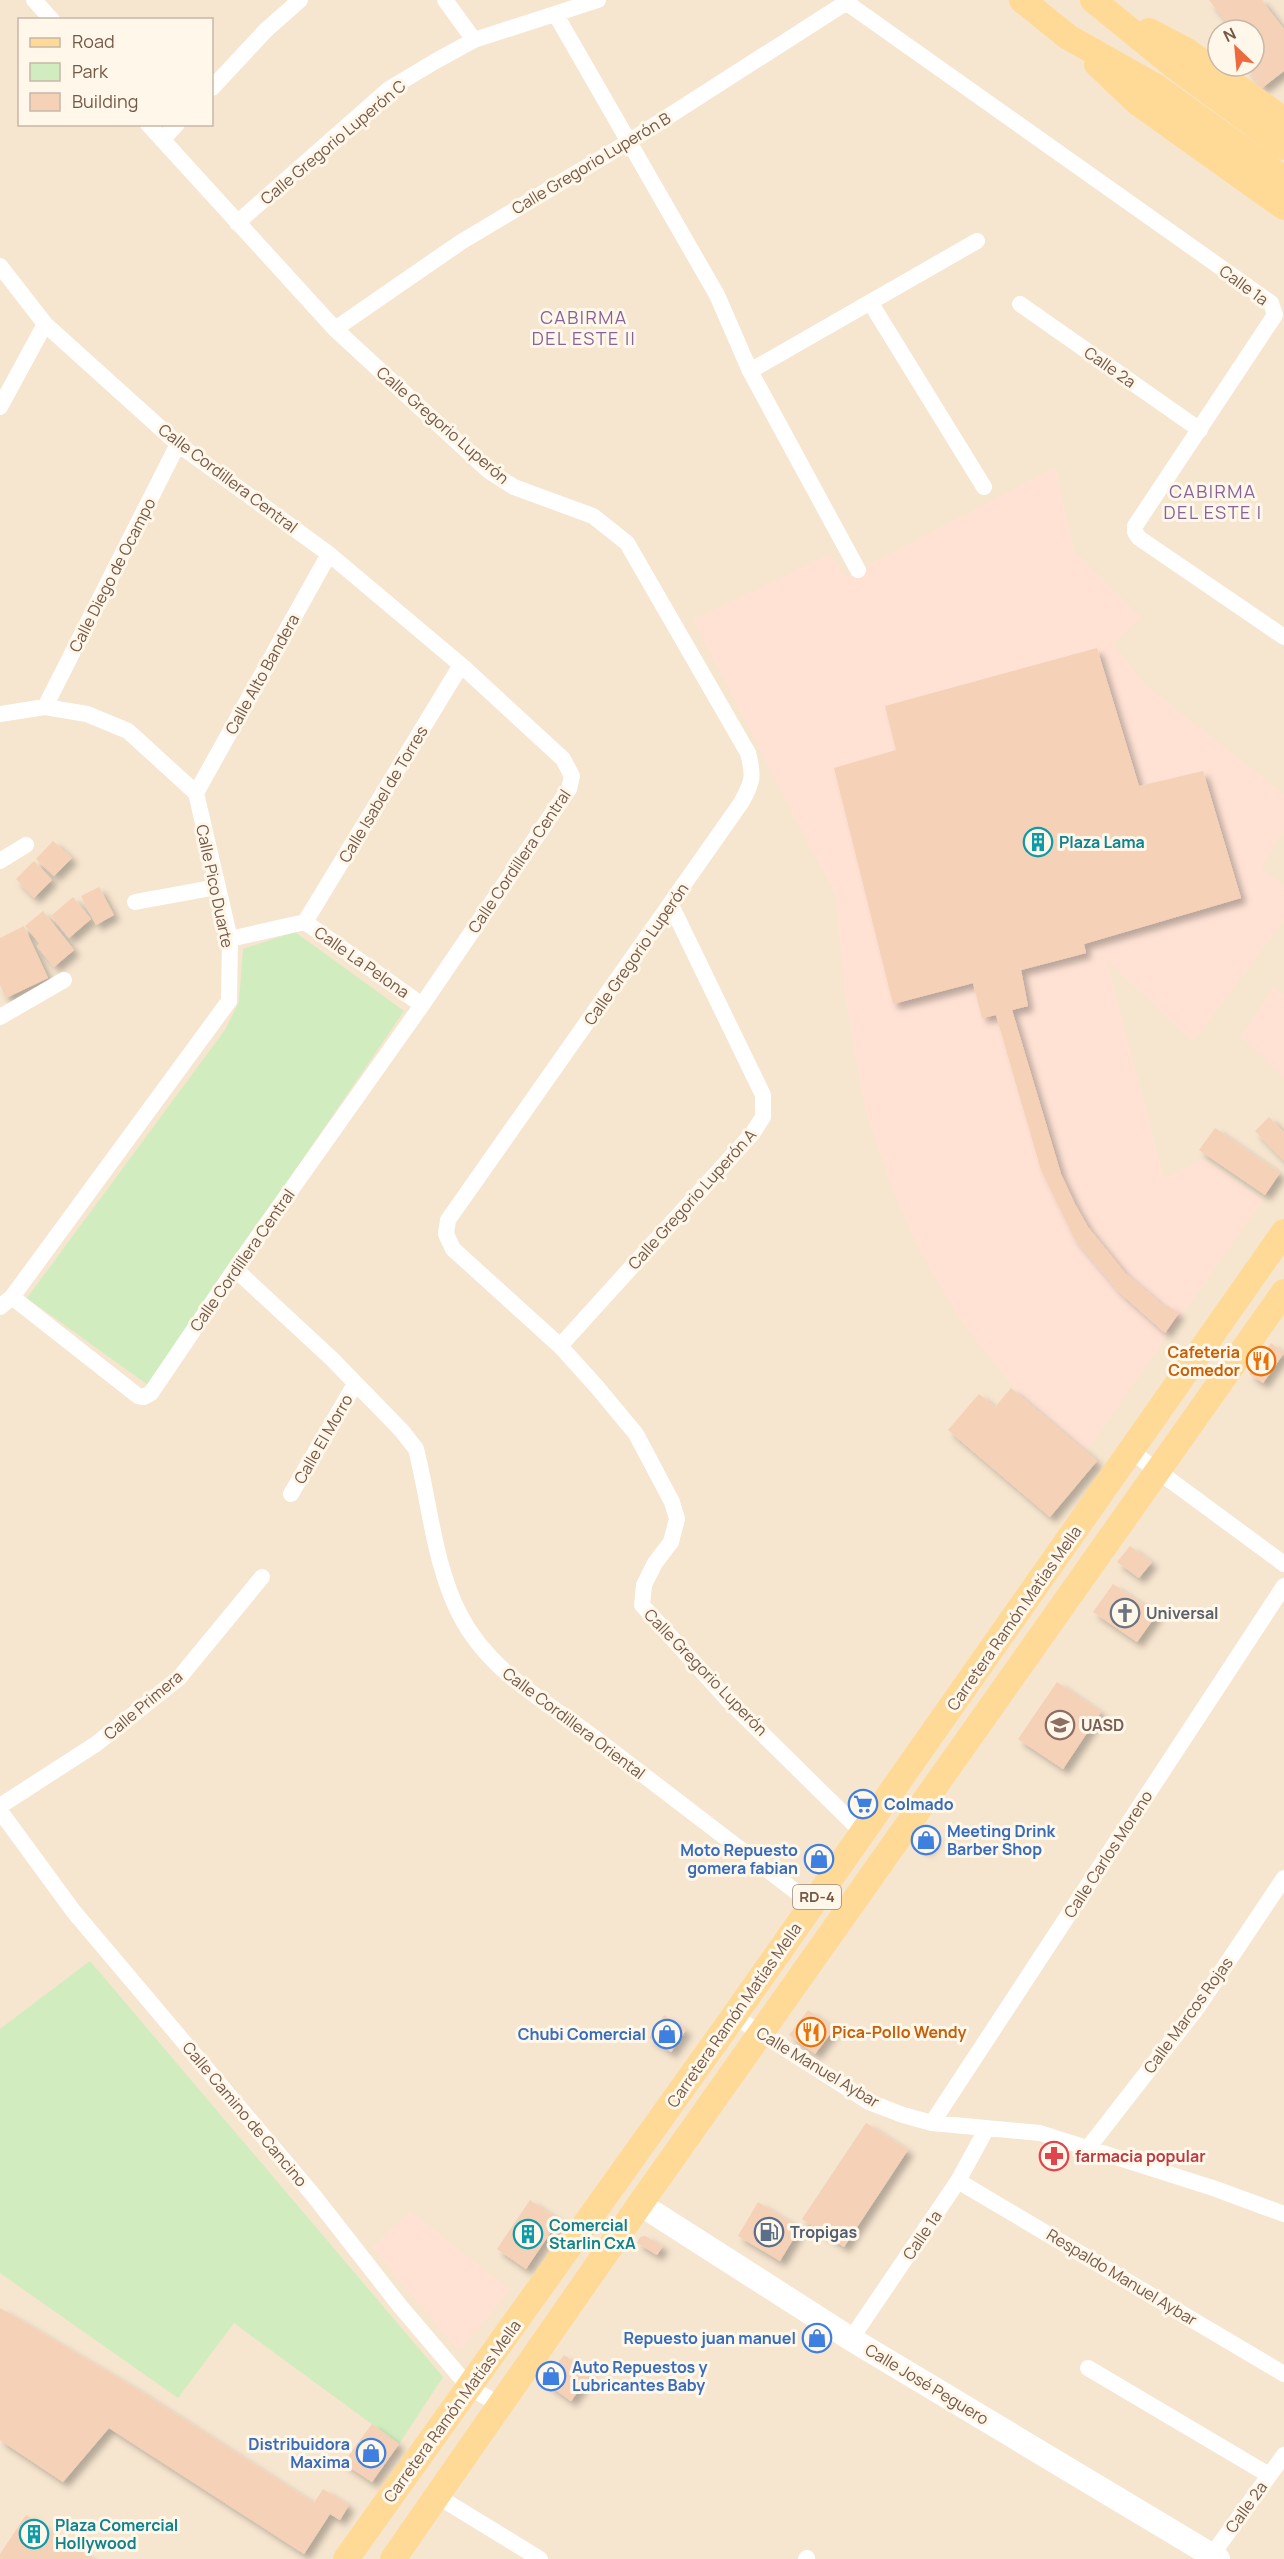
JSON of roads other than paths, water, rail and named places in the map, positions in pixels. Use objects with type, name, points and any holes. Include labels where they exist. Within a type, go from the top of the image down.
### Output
[{"type":"main road","points":[[1022,0],[1068,37],[1138,103],[1284,207]]},
{"type":"main road","points":[[1095,2],[1174,66],[1284,147]]},
{"type":"main road","points":[[1095,2],[1187,51],[1284,120]]},
{"type":"main road","points":[[1068,37],[1155,86],[1284,179]]},
{"type":"main road","name":"Carretera Ramón Matías Mella","points":[[346,2559],[735,2016],[1284,1232]]},
{"type":"main road","name":"Carretera Ramón Matías Mella","points":[[393,2559],[760,2033],[1284,1292]]},
{"type":"main road","name":"Calle José Peguero","points":[[640,2204],[851,2339],[1213,2558]]},
{"type":"street","points":[[34,0],[50,18]]},
{"type":"street","points":[[213,87],[266,30],[300,0]]},
{"type":"street","points":[[445,0],[474,40]]},
{"type":"street","name":"Calle Gregorio Luperón C","points":[[237,223],[390,89],[474,40],[598,0]]},
{"type":"street","name":"Calle Gregorio Luperón B","points":[[335,329],[461,242],[630,141],[848,1]]},
{"type":"street","name":"Calle 1a","points":[[848,1],[1271,303],[1275,315],[1135,526],[1135,532],[1139,538],[1284,637]]},
{"type":"street","points":[[556,15],[717,295],[750,371],[858,570]]},
{"type":"street","name":"Calle Gregorio Luperón","points":[[150,126],[335,329],[495,475],[514,487],[593,516],[627,543],[748,753],[752,768],[752,783],[741,803],[448,1220],[446,1227],[448,1242],[458,1255],[560,1346],[597,1386],[636,1434],[672,1502],[677,1519],[671,1542],[655,1563],[644,1585],[642,1605],[727,1699],[862,1832]]},
{"type":"street","points":[[162,140],[175,126]]},
{"type":"street","points":[[750,371],[977,241]]},
{"type":"street","name":"Calle Cordillera Central","points":[[0,266],[45,324],[178,444],[329,554],[461,665],[563,759],[572,776],[569,789],[422,1005],[235,1269],[151,1393],[144,1397],[138,1396],[6,1302]]},
{"type":"street","points":[[870,302],[984,487]]},
{"type":"street","name":"Calle 2a","points":[[1020,304],[1200,430]]},
{"type":"street","points":[[0,407],[45,324]]},
{"type":"street","name":"Calle Diego de Ocampo","points":[[45,707],[178,444]]},
{"type":"street","name":"Calle Alto Bandera","points":[[196,793],[329,554]]},
{"type":"street","name":"Calle Isabel de Torres","points":[[305,922],[461,665]]},
{"type":"street","points":[[0,714],[45,707],[87,714],[128,731],[196,793]]},
{"type":"street","name":"Calle Pico Duarte","points":[[6,1302],[229,1001],[230,939],[196,793]]},
{"type":"street","points":[[0,861],[26,845]]},
{"type":"street","points":[[135,902],[217,886]]},
{"type":"street","name":"Calle Gregorio Luperón A","points":[[560,1346],[753,1134],[763,1117],[762,1095],[671,905]]},
{"type":"street","name":"Calle La Pelona","points":[[230,939],[305,922],[422,1005]]},
{"type":"street","points":[[0,1017],[64,980]]},
{"type":"street","name":"Calle Cordillera Oriental","points":[[235,1269],[332,1359],[402,1431],[416,1449],[447,1588],[477,1644],[490,1659],[535,1696],[601,1742],[812,1904]]},
{"type":"street","name":"Calle El Morro","points":[[291,1494],[355,1384]]},
{"type":"street","points":[[1132,1452],[1156,1472],[1284,1564]]},
{"type":"street","name":"Calle Primera","points":[[0,1806],[96,1744],[179,1678],[262,1577]]},
{"type":"street","name":"Calle Carlos Moreno","points":[[932,2123],[1284,1586]]},
{"type":"street","name":"Calle Camino de Cancino","points":[[0,1811],[74,1912],[314,2196],[400,2306],[469,2387],[500,2405]]},
{"type":"street","name":"Calle Marcos Rojas","points":[[1088,2148],[1197,2008],[1284,1878]]},
{"type":"street","name":"Calle Manuel Aybar","points":[[735,2016],[869,2102],[903,2115],[932,2123],[1040,2133],[1214,2188],[1284,2214]]},
{"type":"street","name":"Calle 1a","points":[[851,2339],[958,2181],[987,2128]]},
{"type":"street","name":"Respaldo Manuel Aybar","points":[[958,2181],[1284,2374]]},
{"type":"street","points":[[1088,2368],[1269,2475]]},
{"type":"street","name":"Calle 2a","points":[[1213,2558],[1284,2455]]},
{"type":"street","points":[[437,2496],[540,2559]]},
{"type":"place","name":"Plaza Lama","points":[[1038,842]]},
{"type":"place","name":"Cafeteria Comedor","points":[[1261,1361]]},
{"type":"place","name":"Universal","points":[[1125,1613]]},
{"type":"place","name":"UASD","points":[[1060,1725]]},
{"type":"place","name":"Colmado","points":[[863,1804]]},
{"type":"place","name":"Meeting Drink Barber Shop","points":[[926,1840]]},
{"type":"place","name":"Moto Repuesto gomera fabian","points":[[819,1859]]},
{"type":"place","name":"Pica-Pollo Wendy","points":[[811,2032]]},
{"type":"place","name":"Chubi Comercial","points":[[667,2034]]},
{"type":"place","name":"farmacia popular","points":[[1054,2156]]},
{"type":"place","name":"Tropigas","points":[[769,2232]]},
{"type":"place","name":"Comercial Starlin CxA","points":[[528,2234]]},
{"type":"place","name":"Repuesto juan manuel","points":[[817,2338]]},
{"type":"place","name":"Auto Repuestos y Lubricantes Baby","points":[[551,2376]]},
{"type":"place","name":"Distribuidora Maxima","points":[[371,2453]]},
{"type":"place","name":"Plaza Comercial Hollywood","points":[[34,2534]]},
{"type":"district","name":"CABIRMA DEL ESTE II","points":[[584,328]]},
{"type":"district","name":"CABIRMA DEL ESTE I","points":[[1213,502]]}]
